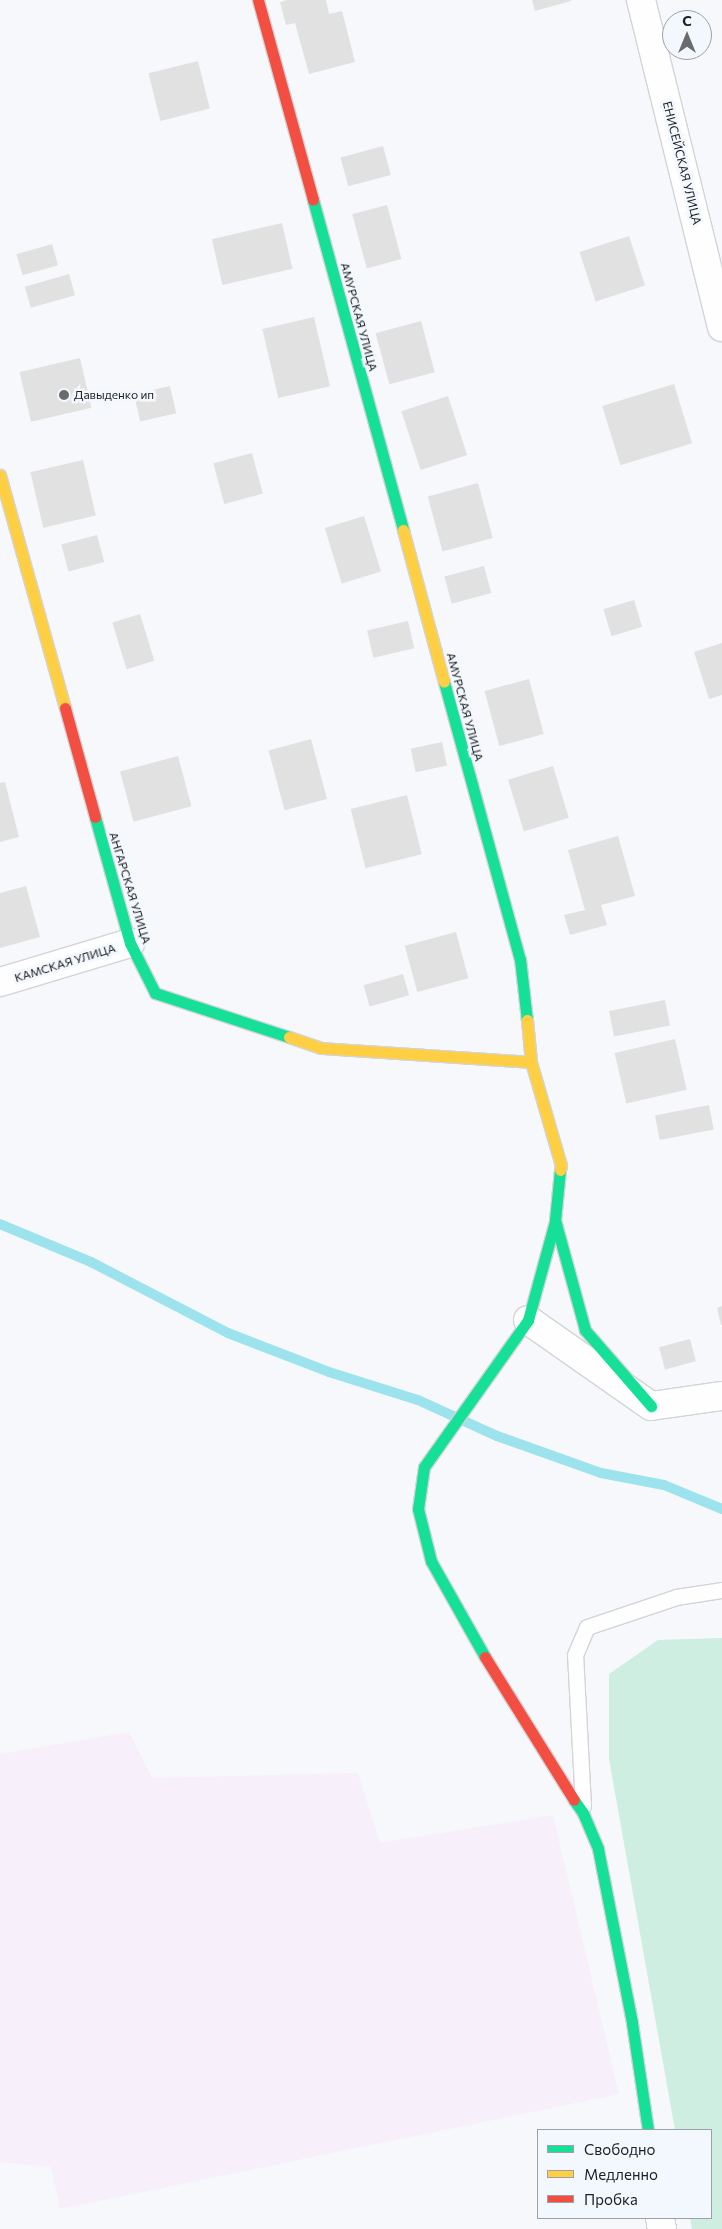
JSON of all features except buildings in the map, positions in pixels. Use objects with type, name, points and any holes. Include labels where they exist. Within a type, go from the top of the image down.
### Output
[{"type":"street","name":"АМУРСКАЯ УЛИЦА","points":[[258,0],[520,959],[530,1062],[561,1165],[555,1220],[585,1330],[650,1406]]},
{"type":"street","name":"ЕНИСЕЙСКАЯ УЛИЦА","points":[[641,0],[722,327]]},
{"type":"street","name":"АНГАРСКАЯ УЛИЦА","points":[[0,475],[130,943],[155,993],[321,1048],[530,1062]]},
{"type":"street","name":"КАМСКАЯ УЛИЦА","points":[[0,982],[130,943]]},
{"type":"street","points":[[555,1220],[528,1320],[424,1467],[418,1509],[431,1561],[500,1681],[583,1813],[598,1849],[632,2023],[648,2129]]},
{"type":"street","points":[[528,1320],[650,1406],[722,1396]]},
{"type":"lane","points":[[583,1813],[575,1655],[587,1627],[676,1597],[722,1590]]},
{"type":"shaded area","points":[[129,1732],[152,1778],[358,1773],[380,1843],[553,1815],[619,2094],[60,2209],[51,2167],[0,2162],[0,1754]]},
{"type":"green space","points":[[722,1638],[722,2229],[692,2229],[690,2219],[712,2219],[712,2129],[675,2129],[609,1759],[609,1674],[658,1640]]},
{"type":"waterway","points":[[0,1224],[91,1262],[228,1333],[329,1372],[418,1400],[497,1436],[601,1473],[664,1485],[722,1509]]},
{"type":"traffic: fast","points":[[313,200],[403,530]]},
{"type":"traffic: fast","points":[[444,682],[520,959],[527,1020]]},
{"type":"traffic: fast","points":[[95,817],[130,943],[155,993],[289,1037]]},
{"type":"traffic: fast","points":[[560,1170],[555,1220],[585,1330],[651,1406]]},
{"type":"traffic: fast","points":[[485,1657],[431,1561],[418,1509],[424,1467],[528,1320],[555,1221]]},
{"type":"traffic: fast","points":[[574,1800],[583,1813],[598,1849],[632,2023],[648,2129]]},
{"type":"traffic: slow","points":[[0,475],[65,708]]},
{"type":"traffic: slow","points":[[403,530],[444,682]]},
{"type":"traffic: slow","points":[[527,1020],[531,1062],[561,1165],[560,1170]]},
{"type":"traffic: slow","points":[[289,1037],[321,1048],[531,1062]]},
{"type":"traffic: jam","points":[[258,0],[313,200]]},
{"type":"traffic: jam","points":[[65,708],[95,817]]},
{"type":"traffic: jam","points":[[485,1657],[574,1800]]},
{"type":"place","name":"Давыденко ип","points":[[64,395]]}]
